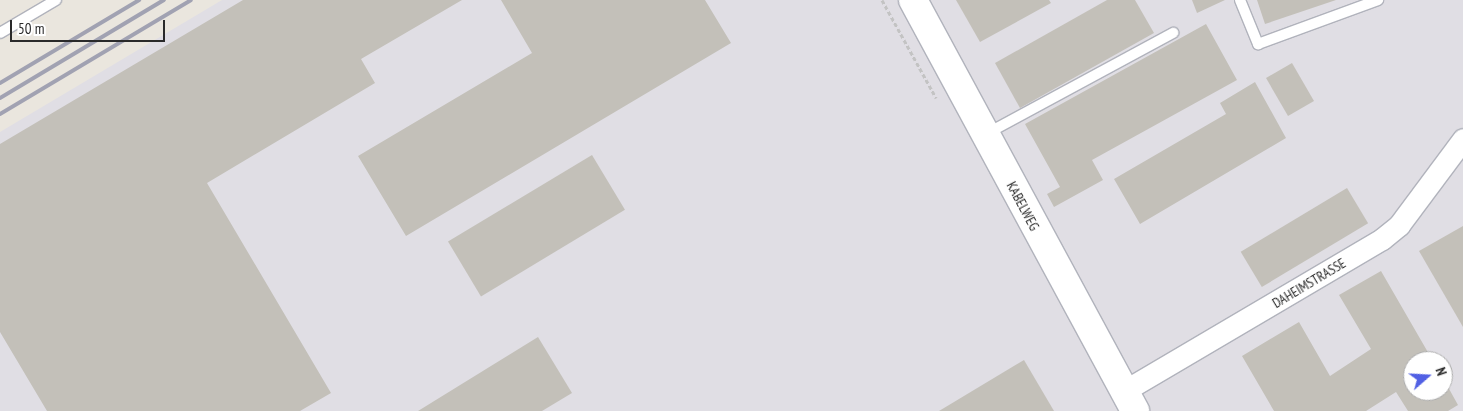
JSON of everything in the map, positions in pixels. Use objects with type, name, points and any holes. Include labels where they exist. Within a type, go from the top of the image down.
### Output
[{"type":"street","name":"KABELWEG","points":[[913,0],[1129,401]]},
{"type":"street","name":"DAHEIMSTRASSE","points":[[1129,401],[1382,239],[1398,225],[1463,139]]},
{"type":"lane","points":[[0,34],[56,0]]},
{"type":"lane","points":[[1240,0],[1258,44],[1378,0]]},
{"type":"lane","points":[[985,135],[1173,33]]},
{"type":"shaded area","points":[[222,0],[1463,0],[1463,411],[0,411],[0,132]]},
{"type":"building","points":[[243,0],[462,0],[361,59],[375,83],[207,183],[331,393],[300,411],[47,411],[0,332],[0,144]]},
{"type":"building","points":[[501,0],[705,0],[731,43],[406,236],[358,156],[532,53]]},
{"type":"building","points":[[956,0],[1049,0],[1051,3],[980,42]]},
{"type":"building","points":[[1107,0],[1135,0],[1154,33],[1020,108],[995,63]]},
{"type":"building","points":[[1192,0],[1225,0],[1197,13]]},
{"type":"building","points":[[1257,0],[1336,0],[1265,24]]},
{"type":"building","points":[[1206,24],[1237,80],[1092,160],[1103,180],[1054,207],[1047,194],[1060,187],[1025,124]]},
{"type":"building","points":[[1292,63],[1314,101],[1288,116],[1266,78]]},
{"type":"building","points":[[1255,82],[1286,138],[1140,224],[1114,179],[1226,114],[1220,103]]},
{"type":"building","points":[[592,155],[625,210],[481,296],[448,242]]},
{"type":"building","points":[[1347,188],[1368,223],[1262,287],[1241,252]]},
{"type":"building","points":[[1463,226],[1463,327],[1419,251]]},
{"type":"building","points":[[1381,271],[1427,351],[1403,351],[1403,401],[1453,401],[1453,396],[1458,405],[1448,411],[1408,411],[1396,392],[1366,411],[1274,411],[1242,356],[1299,322],[1330,376],[1371,349],[1339,295]]},
{"type":"building","points":[[538,337],[572,393],[542,411],[418,411]]},
{"type":"building","points":[[1024,360],[1054,411],[939,411]]},
{"type":"railway","points":[[0,83],[139,0]]},
{"type":"railway","points":[[0,98],[164,0]]},
{"type":"railway","points":[[0,114],[191,0]]}]
